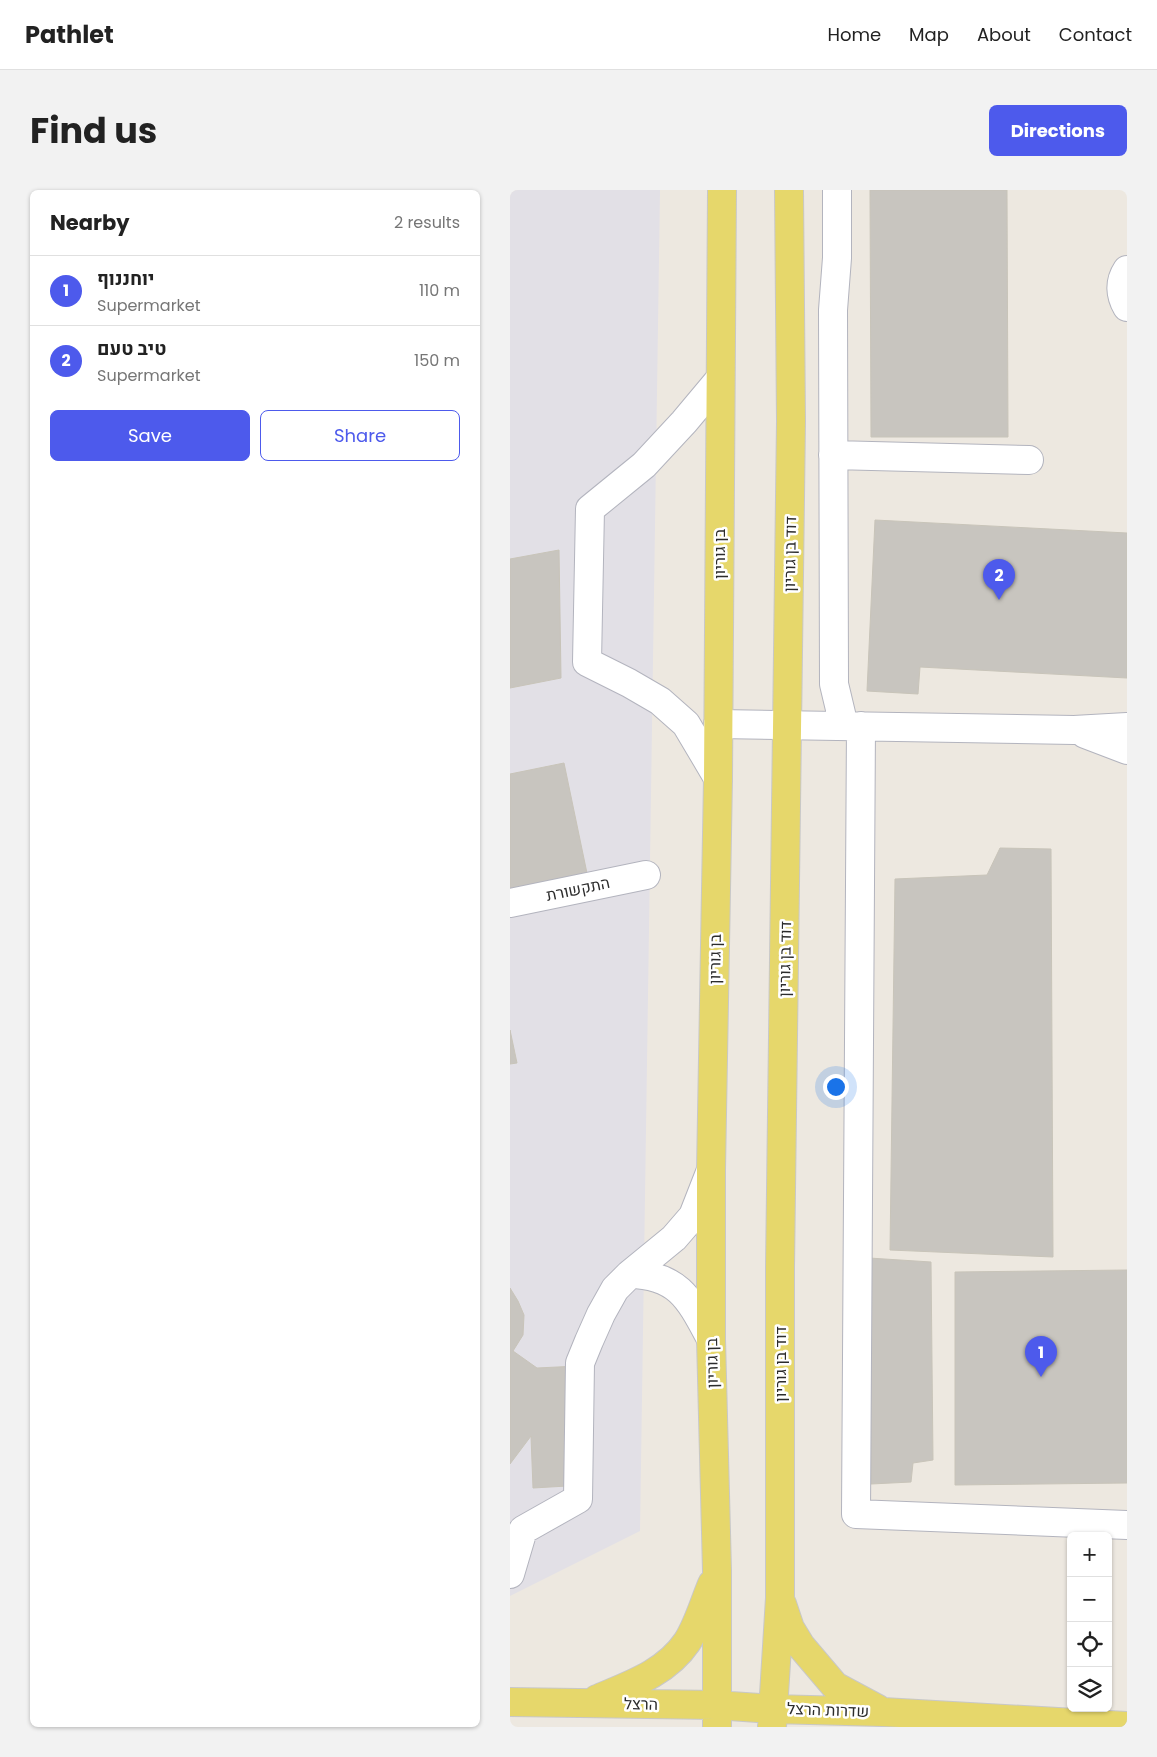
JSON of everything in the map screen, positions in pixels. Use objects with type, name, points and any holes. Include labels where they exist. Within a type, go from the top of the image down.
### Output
[{"type":"main road","name":"בן גוריון","points":[[717,1716],[717,1571],[711,1339],[711,1170],[718,778],[722,190]]},
{"type":"main road","name":"דוד בן גוריון","points":[[773,1718],[780,1598],[780,1268],[791,421],[789,190]]},
{"type":"main road","points":[[588,1703],[642,1680],[664,1667],[678,1654],[688,1640],[717,1571]]},
{"type":"main road","points":[[780,1598],[790,1628],[801,1646],[835,1686],[883,1712],[1127,1726]]},
{"type":"main road","name":"הרצל","points":[[510,1702],[588,1703],[717,1716],[773,1718]]},
{"type":"main road","name":"שדרות הרצל","points":[[773,1718],[883,1712]]},
{"type":"street","points":[[837,190],[837,258],[833,310],[834,684],[852,726],[856,1514],[1127,1525]]},
{"type":"street","points":[[1127,270],[1121,284],[1121,293],[1127,307]]},
{"type":"street","points":[[718,778],[686,724],[660,702],[629,683],[587,662],[590,509],[644,465],[720,379]]},
{"type":"street","points":[[833,456],[1029,460]]},
{"type":"street","points":[[718,724],[1074,730],[1127,727]]},
{"type":"street","points":[[1074,730],[1100,738],[1127,750]]},
{"type":"street","name":"התקשורת","points":[[510,903],[646,875]]},
{"type":"street","points":[[510,1574],[522,1530],[578,1499],[580,1363],[601,1314],[615,1289],[630,1274],[674,1238],[693,1216],[711,1170]]},
{"type":"street","points":[[630,1274],[649,1275],[665,1280],[686,1296],[711,1339]]},
{"type":"shaded area","points":[[510,190],[660,190],[640,1531],[510,1596]]},
{"type":"building","points":[[870,190],[1007,190],[1008,437],[871,437]]},
{"type":"building","points":[[875,520],[1127,533],[1127,678],[920,667],[918,694],[867,691]]},
{"type":"building","points":[[559,550],[561,678],[510,688],[510,559]]},
{"type":"building","points":[[564,763],[588,878],[510,894],[510,774]]},
{"type":"building","points":[[1000,848],[1051,849],[1053,1257],[890,1250],[895,879],[987,875]]},
{"type":"building","points":[[510,1030],[517,1063],[510,1064]]},
{"type":"building","points":[[869,1258],[931,1262],[933,1460],[913,1463],[911,1482],[871,1484]]},
{"type":"building","points":[[1127,1270],[1127,1483],[955,1485],[955,1272]]},
{"type":"building","points":[[510,1288],[524,1315],[523,1335],[513,1351],[537,1368],[578,1366],[584,1485],[533,1488],[531,1436],[510,1464]]},
{"type":"place","name":"טיב טעם","points":[[999,600]]},
{"type":"place","name":"יוחננוף","points":[[1041,1377]]}]
